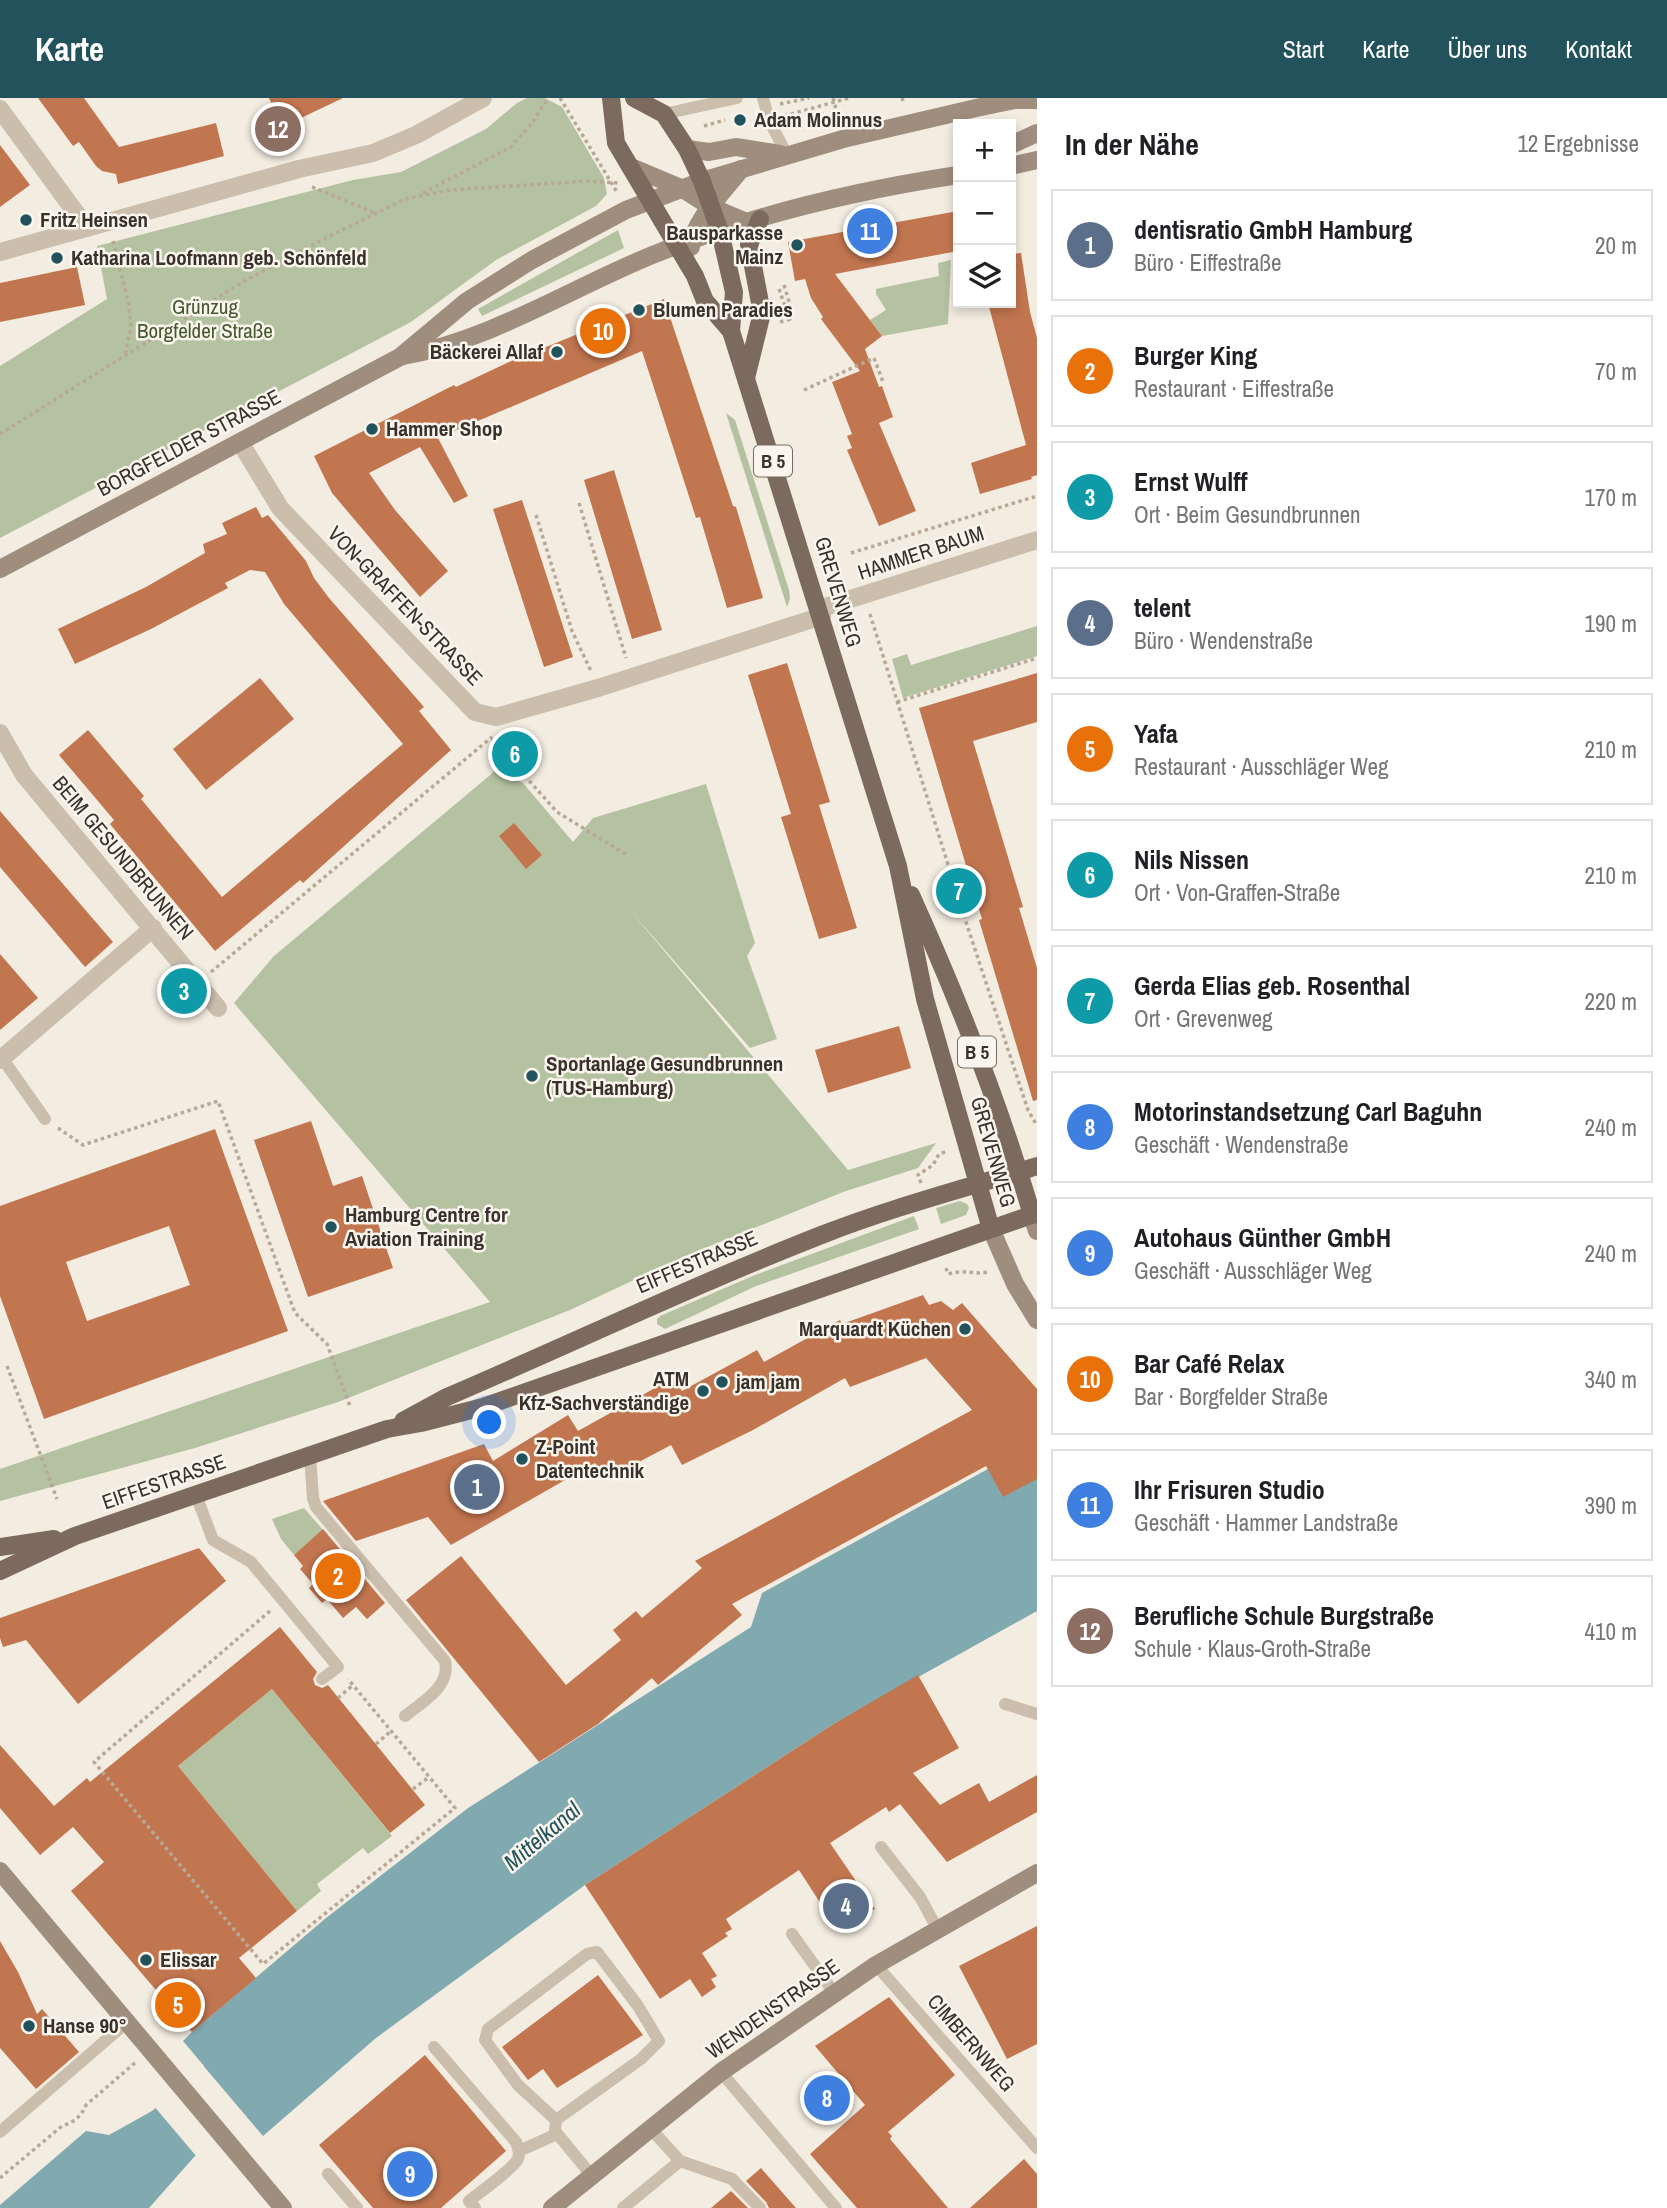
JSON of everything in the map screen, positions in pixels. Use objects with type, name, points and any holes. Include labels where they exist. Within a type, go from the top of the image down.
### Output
[{"type":"main road","name":"B 5","points":[[611,98],[616,143],[650,200],[685,244]]},
{"type":"main road","name":"B 5","points":[[634,98],[664,114],[687,149],[702,181]]},
{"type":"main road","name":"BORGFELDER STRASSE","points":[[0,569],[400,357],[467,301],[532,260],[650,200],[787,155],[913,122],[1016,99],[1037,100]]},
{"type":"main road","points":[[1016,143],[1037,133]]},
{"type":"main road","points":[[687,149],[709,152],[736,147],[787,155]]},
{"type":"main road","points":[[1016,165],[1037,160]]},
{"type":"main road","points":[[894,185],[953,165]]},
{"type":"main road","points":[[631,167],[681,188],[711,207],[755,221],[748,245],[762,313],[746,378]]},
{"type":"main road","points":[[685,244],[741,169]]},
{"type":"main road","points":[[894,185],[953,176]]},
{"type":"main road","name":"GREVENWEG","points":[[702,181],[719,232],[734,292],[731,331],[898,866],[925,999],[977,1184],[991,1229],[1015,1284],[1037,1320]]},
{"type":"main road","name":"BORGFELDER STRASSE","points":[[400,357],[428,352],[468,338],[649,256],[829,199],[894,185]]},
{"type":"main road","name":"GREVENWEG","points":[[685,244],[705,301],[731,331]]},
{"type":"main road","name":"GREVENWEG","points":[[898,866],[955,991],[1008,1135],[1035,1220]]},
{"type":"main road","name":"EIFFESTRASSE","points":[[0,1571],[75,1536],[387,1429],[447,1397],[702,1284],[826,1233],[1037,1167]]},
{"type":"main road","name":"EIFFESTRASSE","points":[[387,1429],[483,1407],[991,1229],[1035,1220]]},
{"type":"main road","name":"EIFFESTRASSE","points":[[0,1547],[75,1536]]},
{"type":"main road","points":[[0,1871],[283,2208]]},
{"type":"main road","name":"WENDENSTRASSE","points":[[552,2208],[721,2072],[876,1965],[1037,1873]]},
{"type":"street","points":[[0,252],[299,169],[373,153],[416,135],[483,98]]},
{"type":"street","points":[[0,109],[87,228]]},
{"type":"street","name":"VON-GRAFFEN-STRASSE","points":[[240,442],[280,508],[475,712],[496,717],[598,688],[820,612]]},
{"type":"street","name":"HAMMER BAUM","points":[[820,612],[864,595],[1037,540]]},
{"type":"street","name":"BEIM GESUNDBRUNNEN","points":[[0,733],[24,775],[218,1007]]},
{"type":"street","points":[[1,1059],[153,928]]},
{"type":"lane","points":[[664,114],[718,100],[737,98]]},
{"type":"lane","points":[[763,98],[769,120],[787,155]]},
{"type":"lane","points":[[1,1059],[45,1119]]},
{"type":"lane","points":[[310,1456],[316,1507],[445,1661],[446,1673],[442,1683],[405,1716]]},
{"type":"lane","points":[[196,1495],[213,1539],[251,1562],[338,1667],[322,1679]]},
{"type":"lane","points":[[1004,1704],[1037,1714]]},
{"type":"lane","points":[[881,1847],[920,1897],[938,1930]]},
{"type":"lane","points":[[792,1934],[835,1994]]},
{"type":"lane","points":[[556,2120],[518,2085],[485,2040],[488,2029],[587,1954],[597,1952],[638,2006],[659,2041],[641,2059],[556,2120],[555,2132],[592,2176]]},
{"type":"lane","name":"CIMBERNWEG","points":[[876,1965],[1037,2148]]},
{"type":"lane","points":[[0,2132],[127,2022]]},
{"type":"lane","points":[[434,2047],[516,2142],[519,2151],[513,2165],[468,2206]]},
{"type":"lane","points":[[721,2072],[836,2208]]},
{"type":"lane","points":[[651,2129],[680,2161],[732,2179],[760,2208]]},
{"type":"lane","points":[[519,2151],[557,2134]]},
{"type":"lane","points":[[623,2208],[680,2161]]},
{"type":"lane","points":[[328,2174],[357,2208]]},
{"type":"path","points":[[0,433],[241,283],[375,213],[418,195],[511,148],[548,98]]},
{"type":"path","points":[[560,98],[615,189]]},
{"type":"path","points":[[780,104],[809,98]]},
{"type":"path","points":[[839,112],[837,113],[833,100],[849,98]]},
{"type":"path","points":[[299,169],[306,185],[375,213]]},
{"type":"path","points":[[418,195],[450,190],[587,181],[612,183]]},
{"type":"path","points":[[108,222],[129,305],[131,327],[125,355]]},
{"type":"path","points":[[784,285],[791,308],[790,319]]},
{"type":"path","points":[[778,287],[790,319]]},
{"type":"path","points":[[780,322],[790,319]]},
{"type":"path","points":[[804,390],[874,358],[883,382]]},
{"type":"path","points":[[851,553],[1037,496]]},
{"type":"path","points":[[579,503],[632,677]]},
{"type":"path","points":[[536,515],[572,631],[598,688]]},
{"type":"path","points":[[864,595],[1023,1097],[1030,1116],[1037,1124]]},
{"type":"path","points":[[897,702],[1037,658]]},
{"type":"path","points":[[221,964],[492,739],[557,812],[626,855]]},
{"type":"path","points":[[45,1119],[83,1145],[218,1101],[295,1313],[327,1344],[350,1406]]},
{"type":"path","points":[[923,1188],[918,1175],[933,1165],[939,1154],[950,1151]]},
{"type":"path","points":[[946,1268],[948,1274],[976,1271],[983,1274],[993,1271]]},
{"type":"path","points":[[7,1366],[57,1499]]},
{"type":"path","points":[[282,1600],[94,1762],[262,1964],[455,1808],[338,1667]]},
{"type":"path","points":[[338,1698],[353,1685]]},
{"type":"path","points":[[376,1744],[391,1731]]},
{"type":"path","points":[[413,1789],[429,1777]]},
{"type":"path","points":[[0,2178],[62,2126],[73,2122],[82,2114],[86,2105],[119,2076]]},
{"type":"green space","name":"Grünzug Borgfelder Straße","points":[[527,98],[545,98],[562,107],[604,178],[607,194],[596,206],[496,260],[411,322],[0,538],[0,366],[107,299],[97,246],[353,180],[401,172],[486,129]]},
{"type":"green space","points":[[618,230],[624,248],[482,316],[478,309]]},
{"type":"green space","points":[[951,260],[948,324],[882,336],[870,320],[886,310],[876,294],[876,289],[939,276],[938,263]]},
{"type":"green space","points":[[726,413],[735,420],[789,590],[787,607]]},
{"type":"green space","points":[[1037,626],[1037,656],[903,698],[892,659],[907,654],[911,665]]},
{"type":"green space","name":"Sportanlage Gesundbrunnen (TUS-Hamburg)","points":[[495,771],[523,783],[573,842],[593,818],[706,784],[755,943],[747,956],[777,1039],[750,1048],[629,909],[848,1170],[936,1143],[918,1168],[843,1192],[683,1257],[570,1310],[338,1402],[195,1448],[0,1501],[0,1469],[490,1302],[234,1003],[274,956]]},
{"type":"green space","points":[[960,1201],[969,1208],[966,1215],[941,1224],[936,1208]]},
{"type":"green space","points":[[914,1216],[919,1229],[756,1286],[665,1329],[657,1324],[660,1316],[755,1275]]},
{"type":"green space","points":[[304,1508],[323,1530],[294,1555],[281,1539],[272,1519]]},
{"type":"green space","points":[[272,1689],[392,1836],[368,1854],[363,1848],[317,1884],[321,1891],[297,1911],[178,1766]]},
{"type":"water","name":"Mittelkanal","points":[[1037,1442],[1037,1611],[832,1725],[585,1885],[376,2038],[263,2136],[245,2115],[194,2157],[149,2208],[0,2208],[0,2205],[86,2131],[109,2135],[152,2111],[204,2066],[183,2041],[192,2032],[326,1918],[468,1808],[751,1627],[762,1593]]},
{"type":"pier","points":[[201,2063],[246,2116],[197,2157],[153,2105]]},
{"type":"building","points":[[38,98],[84,98],[119,147],[216,123],[224,156],[118,184],[116,174],[102,171],[96,166],[79,142],[73,146]]},
{"type":"building","points":[[269,98],[343,98],[282,127]]},
{"type":"building","points":[[0,145],[30,185],[0,207]]},
{"type":"building","points":[[953,212],[953,252],[835,274],[882,336],[865,349],[893,417],[879,423],[916,511],[879,526],[847,450],[852,448],[847,436],[852,434],[832,382],[860,371],[821,319],[823,317],[811,298],[805,279],[795,281],[788,242]]},
{"type":"building","points":[[1021,253],[1037,338],[1037,475],[1031,477],[1032,479],[980,494],[971,463],[1026,445],[989,308],[1016,308],[1016,254]]},
{"type":"building","points":[[77,267],[85,305],[0,322],[0,283]]},
{"type":"building","points":[[664,299],[733,506],[736,507],[763,598],[727,608],[700,517],[696,518],[642,351],[438,438],[468,496],[454,503],[420,447],[369,473],[395,510],[448,571],[420,597],[332,493],[314,456],[454,385],[456,387],[509,362]]},
{"type":"building","points":[[614,470],[662,630],[632,639],[584,480]]},
{"type":"building","points":[[522,500],[573,657],[544,667],[493,509]]},
{"type":"building","points":[[256,507],[262,518],[268,515],[306,561],[314,578],[329,598],[424,707],[419,711],[451,750],[303,883],[300,880],[215,951],[110,824],[114,820],[59,755],[88,730],[144,796],[141,799],[222,897],[403,744],[284,604],[265,572],[250,570],[225,583],[228,588],[151,629],[75,664],[58,629],[146,587],[205,553],[203,544],[227,534],[222,523]]},
{"type":"building","points":[[787,663],[830,802],[819,805],[857,928],[819,939],[781,817],[791,814],[748,675]]},
{"type":"building","points":[[1037,673],[1037,722],[973,741],[1023,907],[1019,908],[1037,968],[1037,1100],[1033,1101],[919,708]]},
{"type":"building","points":[[260,678],[294,719],[206,790],[173,749]]},
{"type":"building","points":[[0,811],[113,942],[85,967],[0,867]]},
{"type":"building","points":[[514,823],[542,855],[526,869],[499,836]]},
{"type":"building","points":[[0,954],[38,998],[0,1030]]},
{"type":"building","points":[[899,1026],[911,1068],[828,1093],[815,1050]]},
{"type":"building","name":"Hamburg Centre for Aviation Training","points":[[311,1121],[333,1186],[362,1176],[393,1268],[308,1297],[254,1140]]},
{"type":"building","points":[[215,1129],[288,1331],[44,1419],[0,1296],[0,1206]],"holes":[[[169,1226],[190,1285],[87,1321],[66,1262]]]},
{"type":"building","points":[[923,1295],[929,1305],[941,1301],[953,1310],[962,1303],[1037,1389],[1037,1479],[1003,1497],[986,1466],[732,1604],[742,1615],[658,1685],[652,1678],[598,1724],[539,1762],[406,1600],[461,1556],[566,1685],[621,1640],[613,1630],[636,1611],[642,1618],[702,1568],[695,1561],[972,1410],[926,1358],[850,1387],[845,1378],[753,1430],[682,1465],[671,1445],[605,1480],[595,1463],[451,1545],[428,1517],[356,1541],[323,1501],[484,1444],[493,1461],[568,1415],[578,1431],[673,1378],[682,1391],[757,1350],[764,1362],[840,1320],[842,1324]]},
{"type":"building","points":[[323,1529],[385,1603],[367,1619],[356,1607],[343,1618],[327,1599],[322,1603],[309,1588],[313,1584],[300,1569],[303,1566],[294,1555]]},
{"type":"building","points":[[199,1548],[226,1581],[78,1704],[26,1640],[3,1647],[0,1618]]},
{"type":"building","points":[[280,1627],[317,1672],[313,1679],[315,1685],[322,1688],[328,1685],[425,1805],[390,1833],[272,1689],[178,1766],[297,1911],[239,1958],[256,1978],[192,2032],[71,1891],[104,1862],[73,1827],[40,1855],[0,1808],[0,1745],[54,1806],[87,1778],[90,1782]]},
{"type":"building","points":[[918,1675],[959,1748],[913,1773],[940,1805],[979,1783],[989,1802],[1037,1775],[1037,1812],[947,1862],[900,1804],[889,1812],[886,1807],[830,1843],[875,1909],[839,1932],[799,1870],[726,1919],[732,1929],[725,1933],[728,1936],[702,1953],[717,1976],[711,1979],[716,1987],[702,1997],[690,1979],[660,1999],[585,1885],[832,1725]]},
{"type":"building","points":[[1037,1926],[1037,2044],[1007,2059],[959,1966]]},
{"type":"building","name":"Hanse 90°","points":[[0,1941],[37,2014],[42,2009],[79,2052],[36,2089],[0,2048]]},
{"type":"building","points":[[598,1975],[643,2035],[557,2088],[543,2069],[528,2080],[502,2047]]},
{"type":"building","points":[[889,1997],[955,2075],[888,2132],[892,2136],[890,2139],[948,2208],[857,2208],[810,2154],[865,2105],[815,2046]]},
{"type":"building","points":[[425,2055],[506,2151],[441,2208],[373,2208],[319,2145]]},
{"type":"building","points":[[1024,2159],[1037,2174],[1037,2208],[970,2208]]},
{"type":"building","points":[[761,2168],[796,2208],[769,2208],[746,2181]]},
{"type":"building","points":[[731,2191],[748,2208],[711,2208]]},
{"type":"place","name":"Adam Molinnus","points":[[740,120]]},
{"type":"place","name":"Berufliche Schule Burgstraße","points":[[278,129]]},
{"type":"place","name":"Fritz Heinsen","points":[[26,220]]},
{"type":"place","name":"Ihr Frisuren Studio","points":[[870,231]]},
{"type":"place","name":"Bausparkasse Mainz","points":[[797,245]]},
{"type":"place","name":"Katharina Loofmann geb. Schönfeld","points":[[57,258]]},
{"type":"place","name":"Blumen Paradies","points":[[639,310]]},
{"type":"place","name":"Bar Café Relax","points":[[603,331]]},
{"type":"place","name":"Bäckerei Allaf","points":[[557,352]]},
{"type":"place","name":"Hammer Shop","points":[[372,429]]},
{"type":"place","name":"Nils Nissen","points":[[515,754]]},
{"type":"place","name":"Gerda Elias geb. Rosenthal","points":[[959,891]]},
{"type":"place","name":"Ernst Wulff","points":[[184,991]]},
{"type":"place","name":"Sportanlage Gesundbrunnen (TUS-Hamburg)","points":[[532,1076]]},
{"type":"place","name":"Hamburg Centre for Aviation Training","points":[[331,1227]]},
{"type":"place","name":"Marquardt Küchen","points":[[965,1329]]},
{"type":"place","name":"jam jam","points":[[722,1382]]},
{"type":"place","name":"ATM Kfz-Sachverständige","points":[[703,1391]]},
{"type":"place","name":"Z-Point Datentechnik","points":[[522,1459]]},
{"type":"place","name":"dentisratio GmbH Hamburg","points":[[477,1487]]},
{"type":"place","name":"Burger King","points":[[338,1576]]},
{"type":"place","name":"telent","points":[[846,1906]]},
{"type":"place","name":"Elissar","points":[[146,1960]]},
{"type":"place","name":"Yafa","points":[[178,2005]]},
{"type":"place","name":"Hanse 90°","points":[[29,2026]]},
{"type":"place","name":"Motorinstandsetzung Carl Baguhn","points":[[827,2098]]},
{"type":"place","name":"Autohaus Günther GmbH","points":[[410,2174]]}]
